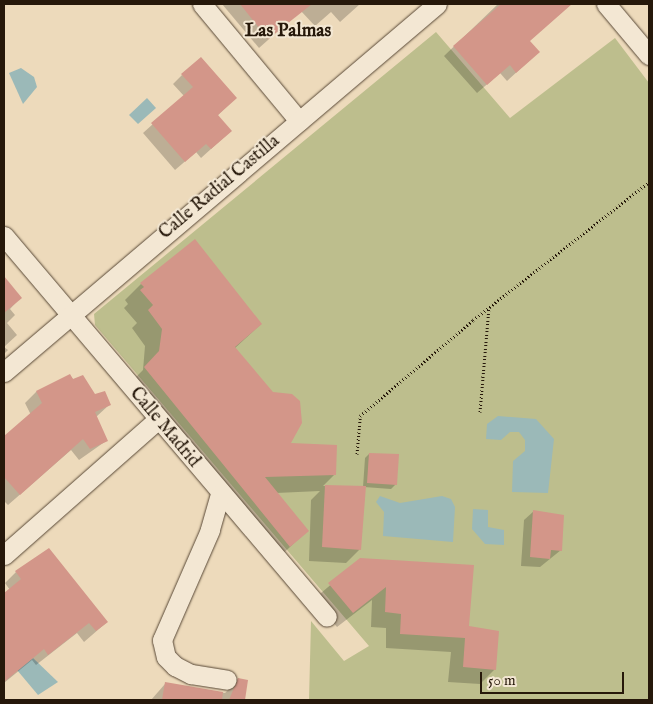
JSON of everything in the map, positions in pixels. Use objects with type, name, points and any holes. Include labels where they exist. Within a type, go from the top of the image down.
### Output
[{"type":"street","points":[[202,4],[299,121]]},
{"type":"street","name":"Calle Radial Castilla","points":[[4,372],[437,4]]},
{"type":"street","points":[[606,4],[649,54]]},
{"type":"street","name":"Calle Madrid","points":[[4,236],[69,318],[327,617]]},
{"type":"street","points":[[4,555],[157,420]]},
{"type":"street","points":[[220,494],[210,530],[162,640],[166,657],[175,666],[191,674],[227,680]]},
{"type":"path","points":[[357,454],[360,416],[489,307],[649,182]]},
{"type":"path","points":[[480,412],[489,307]]},
{"type":"green space","points":[[436,32],[510,118],[615,38],[649,83],[649,700],[309,700],[311,621],[344,661],[369,646],[95,325],[94,314]]},
{"type":"water","points":[[21,68],[34,77],[37,87],[23,104],[9,73]]},
{"type":"water","points":[[147,98],[156,108],[138,124],[129,115]]},
{"type":"water","points":[[498,416],[536,419],[554,439],[548,493],[512,492],[513,461],[525,451],[525,440],[519,432],[510,432],[501,440],[486,439],[487,424]]},
{"type":"water","points":[[380,496],[400,503],[442,496],[451,499],[455,507],[453,542],[383,536],[384,512],[376,502]]},
{"type":"water","points":[[473,509],[488,510],[488,527],[504,530],[504,545],[485,544],[472,529]]},
{"type":"water","points":[[33,658],[58,682],[38,695],[17,670]]},
{"type":"building","points":[[240,4],[312,4],[268,39]]},
{"type":"building","points":[[501,4],[572,4],[530,41],[540,52],[516,73],[510,65],[487,85],[453,46]]},
{"type":"building","points":[[201,57],[237,98],[218,115],[232,131],[211,149],[206,144],[185,162],[151,123],[193,87],[181,74]]},
{"type":"building","points":[[195,239],[262,324],[235,347],[273,392],[292,394],[300,401],[302,423],[291,443],[337,445],[336,475],[265,477],[309,531],[290,547],[144,367],[159,351],[162,329],[148,310],[153,305],[140,290],[144,287],[140,283]]},
{"type":"building","points":[[4,276],[22,298],[4,313]]},
{"type":"building","points":[[70,374],[73,379],[83,375],[95,394],[105,391],[111,405],[95,412],[108,441],[90,449],[83,439],[20,495],[4,477],[4,436],[42,403],[36,391]]},
{"type":"building","points":[[369,453],[399,454],[397,485],[367,483]]},
{"type":"building","points":[[325,485],[366,486],[361,550],[322,547]]},
{"type":"building","points":[[533,510],[564,515],[562,551],[551,550],[550,559],[530,557]]},
{"type":"building","points":[[49,548],[108,622],[96,631],[89,623],[48,655],[44,649],[4,682],[4,593],[21,579],[15,571]]},
{"type":"building","points":[[360,558],[474,565],[469,626],[499,631],[496,670],[463,667],[465,638],[400,634],[401,614],[385,612],[386,587],[353,613],[328,583]]},
{"type":"building","points":[[238,678],[248,680],[245,700],[229,700]]},
{"type":"building","points":[[165,682],[223,692],[222,700],[162,700]]},
{"type":"district","name":"Las Palmas","points":[[288,32]]}]
